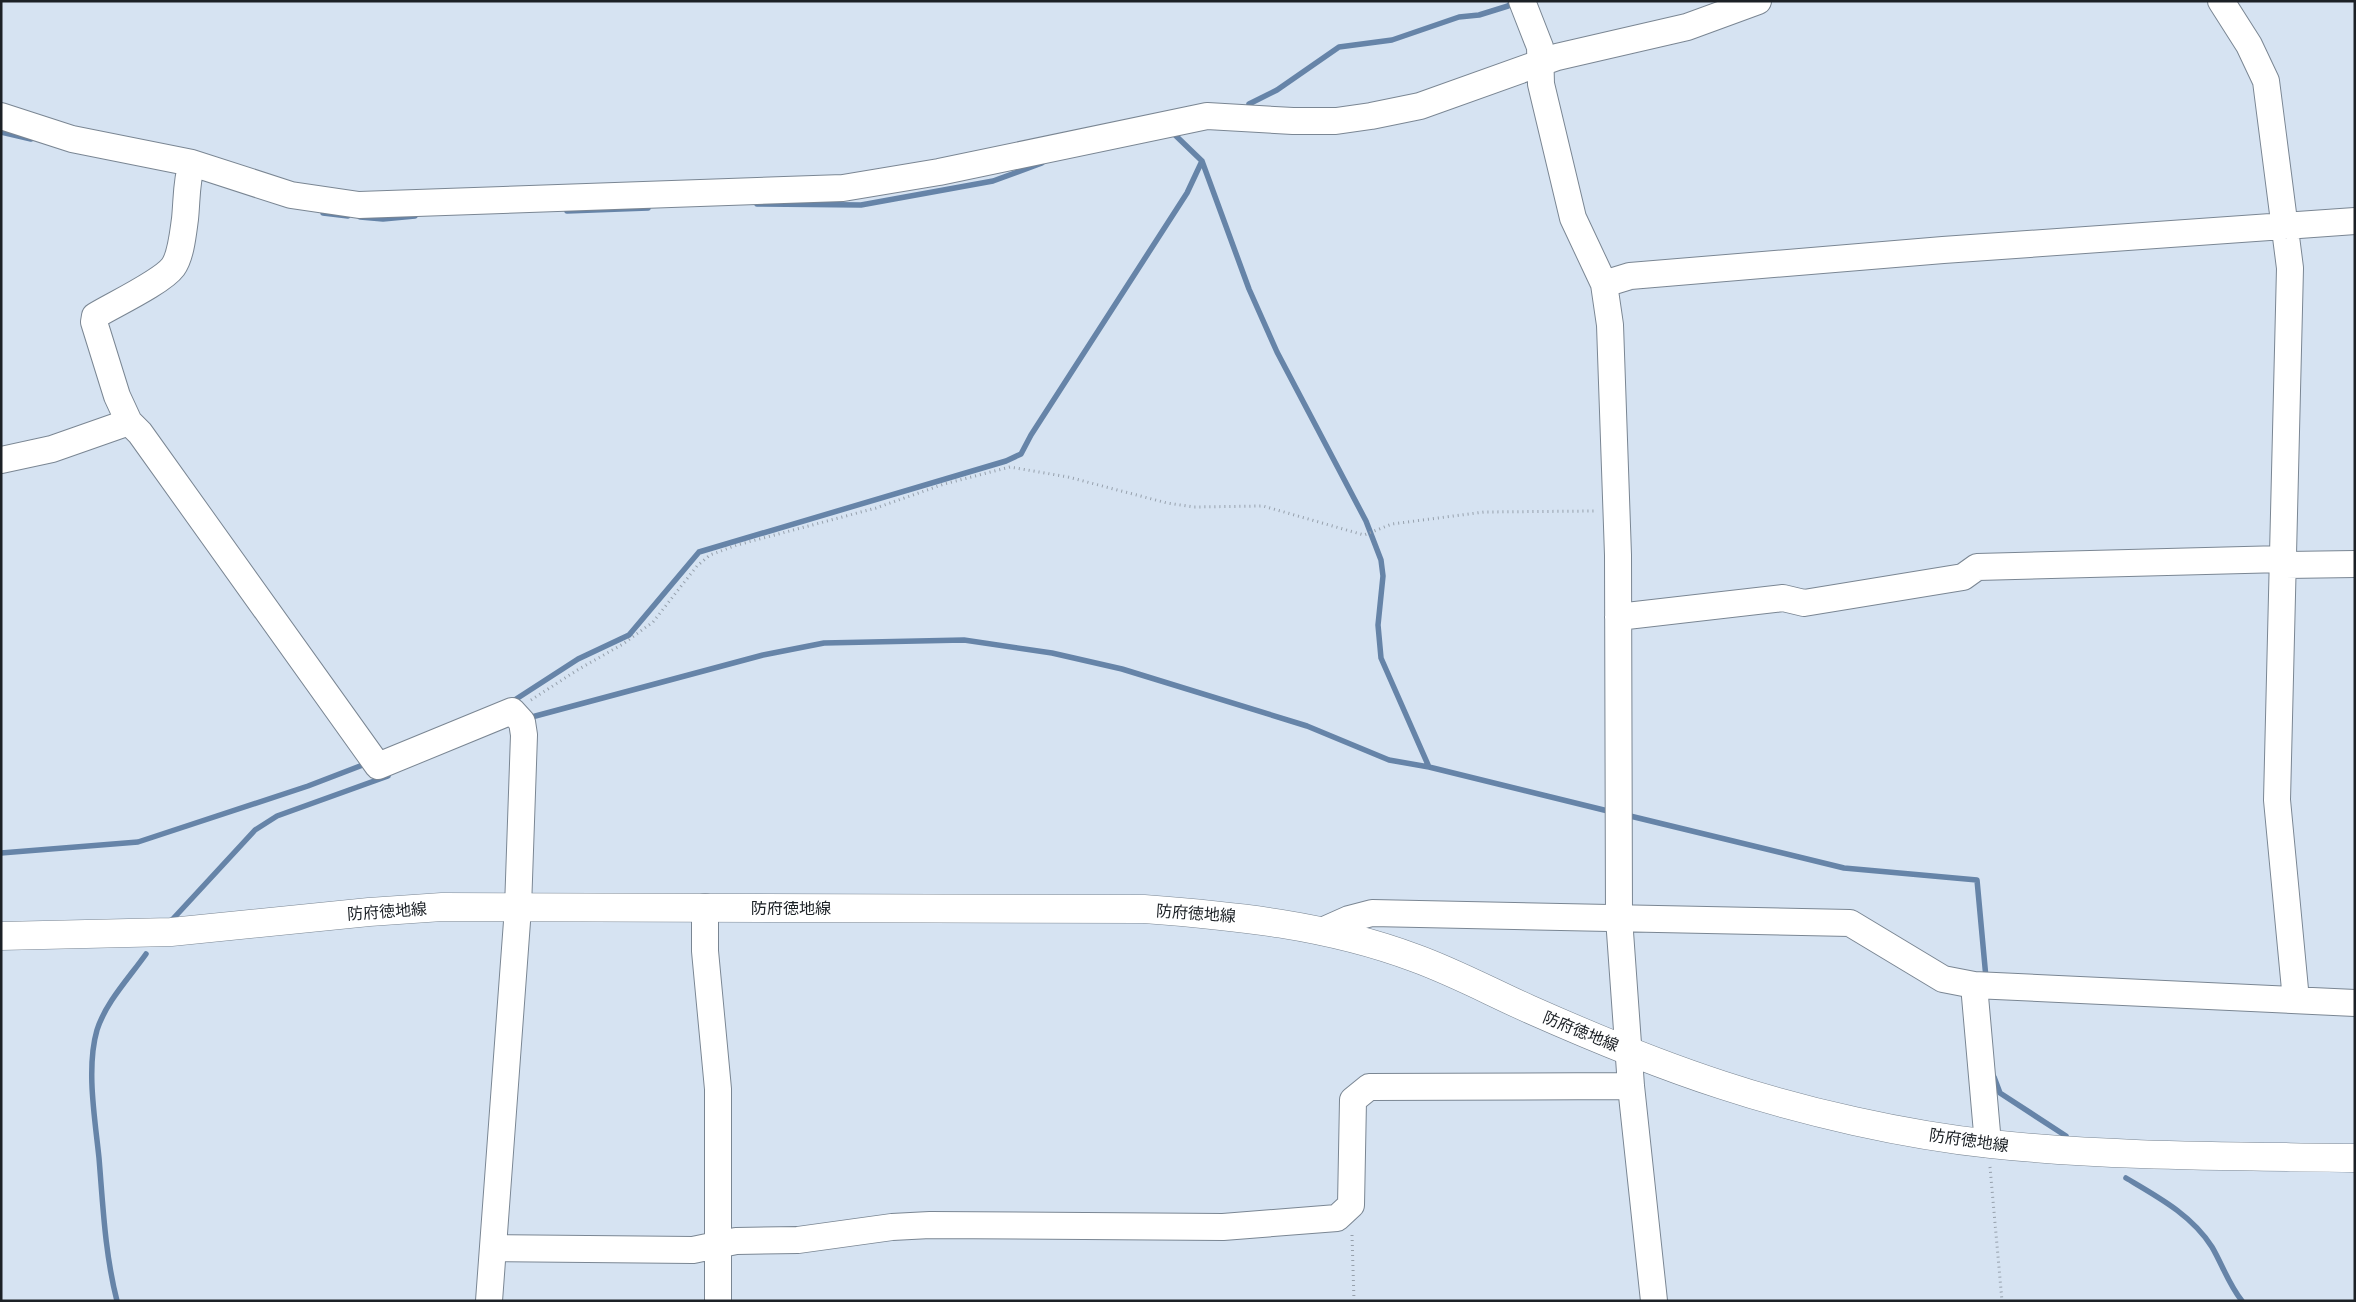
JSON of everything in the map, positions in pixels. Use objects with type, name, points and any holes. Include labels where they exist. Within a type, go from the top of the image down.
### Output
[{"type":"main road","name":"防府徳地線","points":[[1,936],[135,934],[442,907],[1144,909],[1243,916],[1322,931],[1414,957],[1561,1024],[1630,1051],[1722,1085],[1800,1108],[1892,1128],[1988,1144],[2131,1154],[2355,1158]]},
{"type":"street","points":[[1522,1],[1540,47],[1541,84],[1573,218],[1604,284],[1610,325],[1618,617],[1619,918],[1631,1086],[1654,1301]]},
{"type":"street","points":[[1,116],[72,140],[190,170],[291,195],[359,205],[843,188],[938,172],[1207,116],[1293,121],[1336,121],[1420,106],[1540,62],[1687,27],[1758,1]]},
{"type":"street","points":[[2221,1],[2249,45],[2266,81],[2290,268],[2277,800],[2296,1000]]},
{"type":"street","points":[[190,170],[178,256],[172,268],[158,279],[95,316],[94,322],[117,396],[129,422],[140,433],[378,766],[512,711],[522,722],[524,735],[518,908],[489,1301]]},
{"type":"street","points":[[1604,284],[1630,276],[2355,221]]},
{"type":"street","points":[[1,460],[52,449],[129,422]]},
{"type":"street","points":[[1618,617],[1783,598],[1804,603],[1963,577],[1977,567],[2283,562],[2355,564]]},
{"type":"street","points":[[705,907],[705,950],[718,1089],[718,1301]]},
{"type":"street","points":[[1322,931],[1349,919],[1372,914],[1850,923],[1943,979],[1974,985],[2355,1003]]},
{"type":"street","points":[[1974,985],[1988,1144]]},
{"type":"street","points":[[493,1248],[692,1250],[736,1241],[798,1240],[892,1227],[930,1225],[1223,1227],[1337,1218],[1351,1205],[1353,1100],[1369,1087],[1631,1086]]},
{"type":"path","points":[[517,715],[521,708],[543,692],[623,644],[653,622],[697,566],[710,555],[737,545],[876,508],[944,484],[1010,467],[1068,477],[1167,503],[1194,507],[1263,506],[1364,534],[1392,524],[1484,512],[1616,511]]},
{"type":"path","points":[[1988,1144],[2002,1301]]},
{"type":"path","points":[[1345,1210],[1352,1224],[1354,1301]]},
{"type":"waterway","points":[[1249,104],[1277,90],[1339,47],[1392,40],[1459,17],[1479,15],[1508,6],[1513,1]]},
{"type":"waterway","points":[[1,132],[31,139]]},
{"type":"waterway","points":[[1174,134],[1202,161],[1249,289],[1277,352],[1366,521],[1381,560],[1383,576],[1378,625],[1381,658],[1429,767]]},
{"type":"waterway","points":[[510,703],[578,659],[629,635],[699,552],[1006,461],[1021,454],[1031,435],[1187,193],[1202,161]]},
{"type":"waterway","points":[[757,204],[861,205],[993,181],[1042,163]]},
{"type":"waterway","points":[[567,211],[648,208]]},
{"type":"waterway","points":[[323,213],[348,216]]},
{"type":"waterway","points":[[360,217],[383,219],[415,216]]},
{"type":"waterway","points":[[528,718],[763,655],[824,643],[964,640],[1052,653],[1122,669],[1307,726],[1389,760],[1429,767],[1612,812]]},
{"type":"waterway","points":[[1,853],[138,842],[308,786],[368,763]]},
{"type":"waterway","points":[[171,921],[255,830],[277,816],[388,776]]},
{"type":"waterway","points":[[1626,815],[1844,868],[1977,880],[1986,978]]},
{"type":"waterway","points":[[117,1301],[105,1230],[92,1094],[92,1061],[97,1030],[106,1010],[118,990],[146,954]]},
{"type":"waterway","points":[[1994,1077],[2000,1093],[2066,1136]]},
{"type":"waterway","points":[[2126,1178],[2174,1208],[2195,1225],[2212,1247],[2229,1281],[2242,1301]]}]
